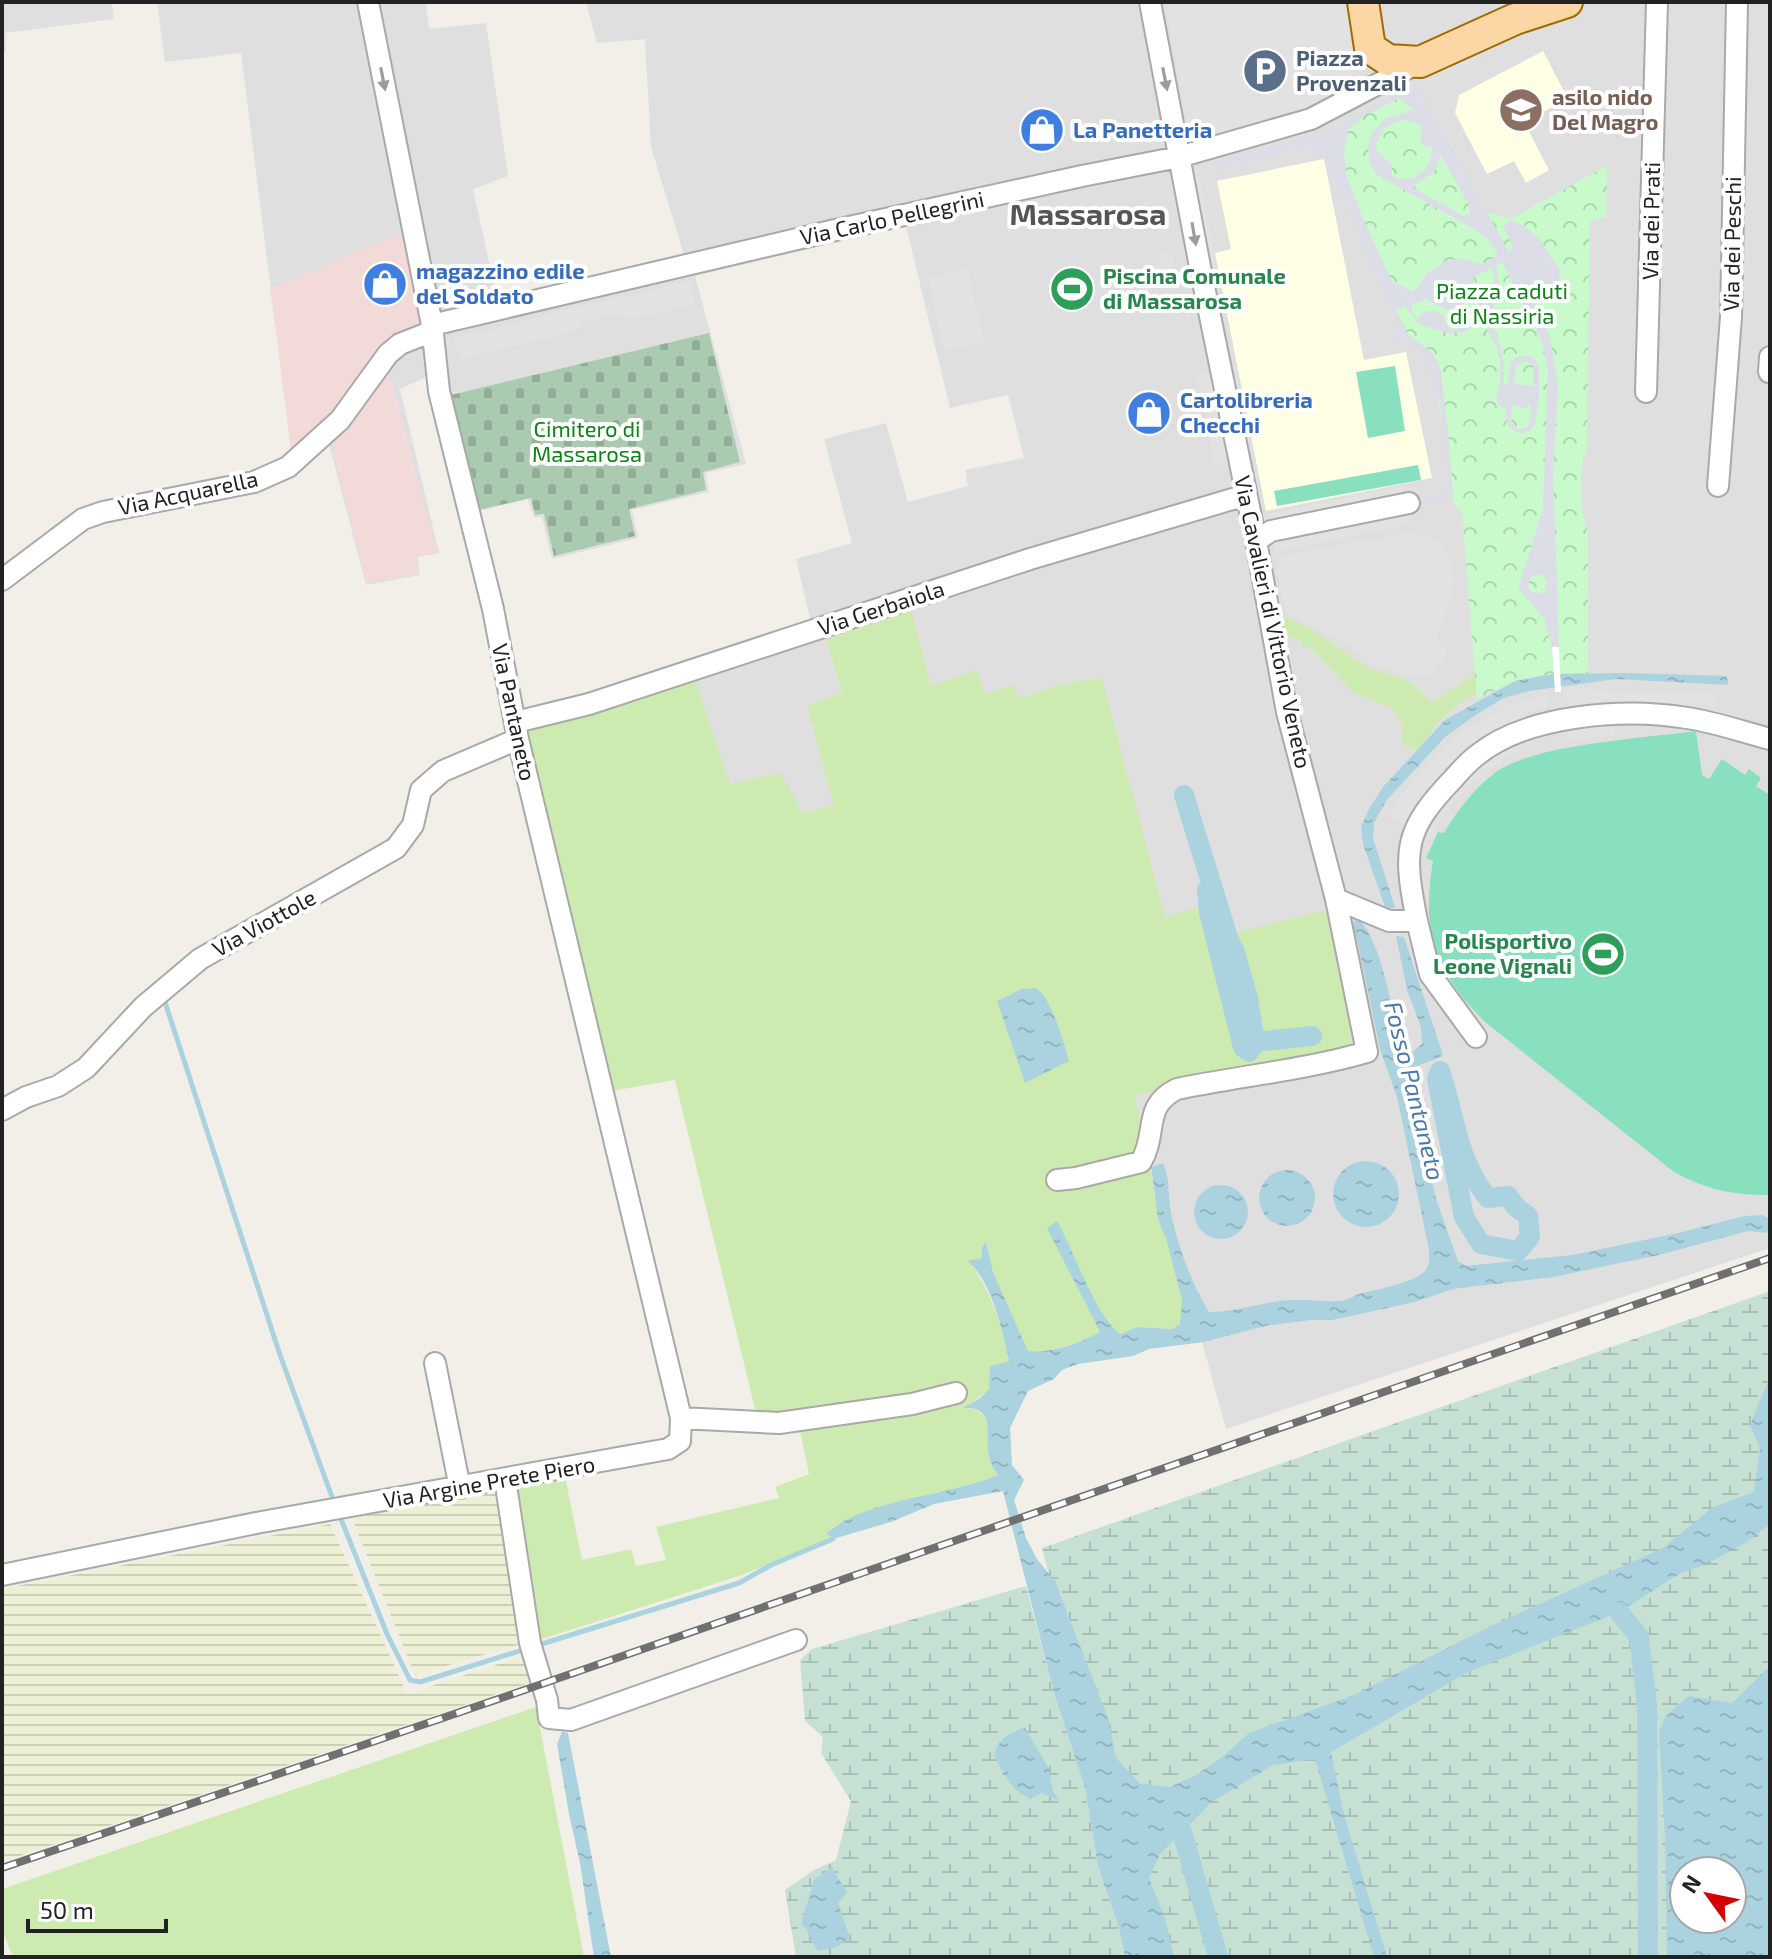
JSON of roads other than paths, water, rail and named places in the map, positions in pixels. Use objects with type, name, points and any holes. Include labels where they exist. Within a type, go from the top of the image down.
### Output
[{"type":"main road","points":[[1363,2],[1370,48],[1388,60],[1420,62]]},
{"type":"main road","name":"Via Carlo Pellegrini","points":[[1420,62],[1514,11],[1567,2]]},
{"type":"street","name":"Via Pantaneto","points":[[368,2],[432,328],[439,391],[493,609],[517,730],[681,1418]]},
{"type":"street","name":"Via Cavalieri di Vittorio Veneto","points":[[1057,1180],[1141,1162],[1149,1148],[1154,1108],[1164,1095],[1177,1089],[1270,1071],[1328,1064],[1367,1052],[1336,899],[1287,712],[1150,2]]},
{"type":"street","name":"Via dei Prati","points":[[1646,392],[1657,2]]},
{"type":"street","name":"Via dei Peschi","points":[[1718,486],[1731,317],[1737,2]]},
{"type":"street","name":"Via Carlo Pellegrini","points":[[432,328],[831,231],[1179,157],[1311,119],[1420,62]]},
{"type":"street","name":"Via Acquarella","points":[[2,580],[83,519],[103,512],[254,482],[288,467],[340,420],[388,354],[400,344],[432,328]]},
{"type":"street","name":"Via Gerbaiola","points":[[517,730],[1030,559],[1246,495]]},
{"type":"street","points":[[1256,541],[1271,531],[1409,503]]},
{"type":"street","points":[[1476,1037],[1430,974],[1408,876],[1410,847],[1417,821],[1477,754],[1523,730],[1580,716],[1636,714],[1687,718],[1770,739]]},
{"type":"street","name":"Via Viottole","points":[[2,1110],[26,1097],[58,1086],[86,1068],[143,1007],[200,959],[396,848],[413,825],[421,790],[443,771],[517,730]]},
{"type":"street","points":[[1336,899],[1389,921],[1417,921]]},
{"type":"street","points":[[435,1363],[460,1488]]},
{"type":"street","points":[[681,1418],[779,1423],[912,1404],[956,1393]]},
{"type":"street","name":"Via Argine Prete Piero","points":[[2,1575],[256,1523],[668,1449],[680,1441],[681,1418]]},
{"type":"street","points":[[505,1479],[532,1649],[549,1718],[571,1720],[796,1640]]},
{"type":"water","points":[[1552,674],[1727,676],[1728,685],[1616,679],[1529,691],[1504,698],[1477,714],[1445,737],[1386,801],[1374,823],[1373,838],[1395,907],[1386,910],[1363,844],[1361,827],[1383,787],[1445,720],[1515,681]]},
{"type":"water","points":[[1360,920],[1381,964],[1403,1049],[1412,1052],[1422,1044],[1421,1027],[1407,990],[1396,936],[1404,937],[1443,1055],[1405,1076],[1437,1202],[1458,1261],[1466,1266],[1572,1255],[1744,1216],[1762,1215],[1770,1219],[1770,1235],[1748,1231],[1659,1255],[1553,1277],[1453,1289],[1415,1302],[1332,1320],[1265,1326],[1204,1342],[1149,1349],[1133,1356],[1078,1364],[1028,1391],[1010,1428],[1012,1465],[1024,1480],[1014,1500],[1026,1538],[1037,1559],[1055,1581],[1109,1721],[1116,1758],[1140,1784],[1170,1787],[1196,1775],[1221,1758],[1249,1733],[1354,1695],[1491,1626],[1663,1548],[1712,1508],[1754,1492],[1760,1448],[1750,1425],[1770,1376],[1770,1524],[1748,1541],[1707,1564],[1681,1573],[1619,1612],[1468,1672],[1331,1752],[1344,1815],[1387,1957],[1374,1957],[1315,1759],[1273,1765],[1213,1801],[1160,1854],[1149,1878],[1165,1918],[1174,1957],[1125,1957],[1119,1928],[1098,1866],[1085,1788],[1054,1693],[1003,1491],[934,1504],[891,1522],[833,1539],[826,1533],[845,1521],[887,1504],[955,1489],[998,1475],[989,1457],[985,1418],[981,1412],[963,1408],[989,1389],[990,1366],[1009,1361],[989,1293],[983,1280],[967,1261],[982,1258],[982,1247],[986,1242],[993,1272],[1028,1351],[1065,1347],[1100,1332],[1047,1228],[1057,1221],[1094,1299],[1121,1334],[1137,1327],[1172,1329],[1180,1324],[1182,1300],[1158,1219],[1151,1167],[1163,1163],[1177,1239],[1209,1312],[1289,1300],[1342,1301],[1405,1282],[1425,1271],[1429,1249],[1397,1097],[1380,1049],[1353,928],[1354,921]]},
{"type":"water","points":[[1036,988],[1052,1010],[1069,1061],[1025,1083],[997,1001],[1022,989]]},
{"type":"water","points":[[1360,1161],[1372,1161],[1384,1166],[1394,1176],[1399,1194],[1397,1207],[1384,1222],[1372,1227],[1360,1227],[1348,1222],[1338,1212],[1333,1200],[1333,1188],[1338,1176],[1348,1166]]},
{"type":"water","points":[[1287,1170],[1307,1178],[1315,1198],[1307,1218],[1287,1226],[1267,1218],[1259,1198],[1267,1178]]},
{"type":"water","points":[[1221,1185],[1240,1193],[1248,1212],[1240,1231],[1221,1239],[1202,1231],[1194,1212],[1202,1193]]},
{"type":"water","points":[[1770,1666],[1770,1957],[1667,1957],[1659,1732],[1665,1716],[1689,1696],[1732,1703]]},
{"type":"water","points":[[1025,1728],[1049,1769],[1053,1791],[1060,1801],[1042,1793],[1030,1799],[1023,1795],[1008,1780],[994,1755],[1005,1737]]},
{"type":"water","points":[[562,1732],[568,1733],[611,1957],[594,1957],[557,1744]]},
{"type":"water","points":[[832,1867],[847,1893],[838,1903],[850,1938],[837,1947],[818,1951],[801,1924],[814,1880]]},
{"type":"waterway","points":[[1184,795],[1213,889]]},
{"type":"waterway","points":[[1213,889],[1248,998],[1255,1042],[1249,1052],[1243,1047],[1209,912],[1207,890],[1213,889]]},
{"type":"waterway","points":[[164,999],[280,1355],[335,1505]]},
{"type":"waterway","points":[[1255,1042],[1312,1036]]},
{"type":"waterway","name":"Fosso Pantaneto","points":[[1440,1071],[1463,1153],[1477,1183],[1488,1198],[1508,1196],[1528,1216],[1530,1237],[1518,1251],[1481,1244],[1464,1217],[1437,1079],[1440,1071]]},
{"type":"waterway","points":[[339,1514],[387,1634],[410,1680],[420,1682],[526,1649]]},
{"type":"waterway","points":[[535,1646],[739,1583],[771,1565],[833,1539]]},
{"type":"waterway","points":[[1619,1612],[1639,1637],[1647,1706],[1648,1957]]},
{"type":"waterway","points":[[1182,1832],[1218,1957]]},
{"type":"railway","points":[[2,1868],[1770,1258]]},
{"type":"place","name":"Piazza Provenzali","points":[[1265,71]]},
{"type":"place","name":"asilo nido Del Magro","points":[[1521,110]]},
{"type":"place","name":"La Panetteria","points":[[1042,130]]},
{"type":"place","name":"magazzino edile del Soldato","points":[[385,284]]},
{"type":"place","name":"Piscina Comunale di Massarosa","points":[[1072,289]]},
{"type":"place","name":"Cartolibreria Checchi","points":[[1149,413]]},
{"type":"place","name":"Polisportivo Leone Vignali","points":[[1603,954]]},
{"type":"district","name":"Massarosa","points":[[1088,215]]},
{"type":"park label","name":"Piazza caduti di Nassiria","points":[[1502,304]]},
{"type":"park label","name":"Cimitero di Massarosa","points":[[587,442]]}]
